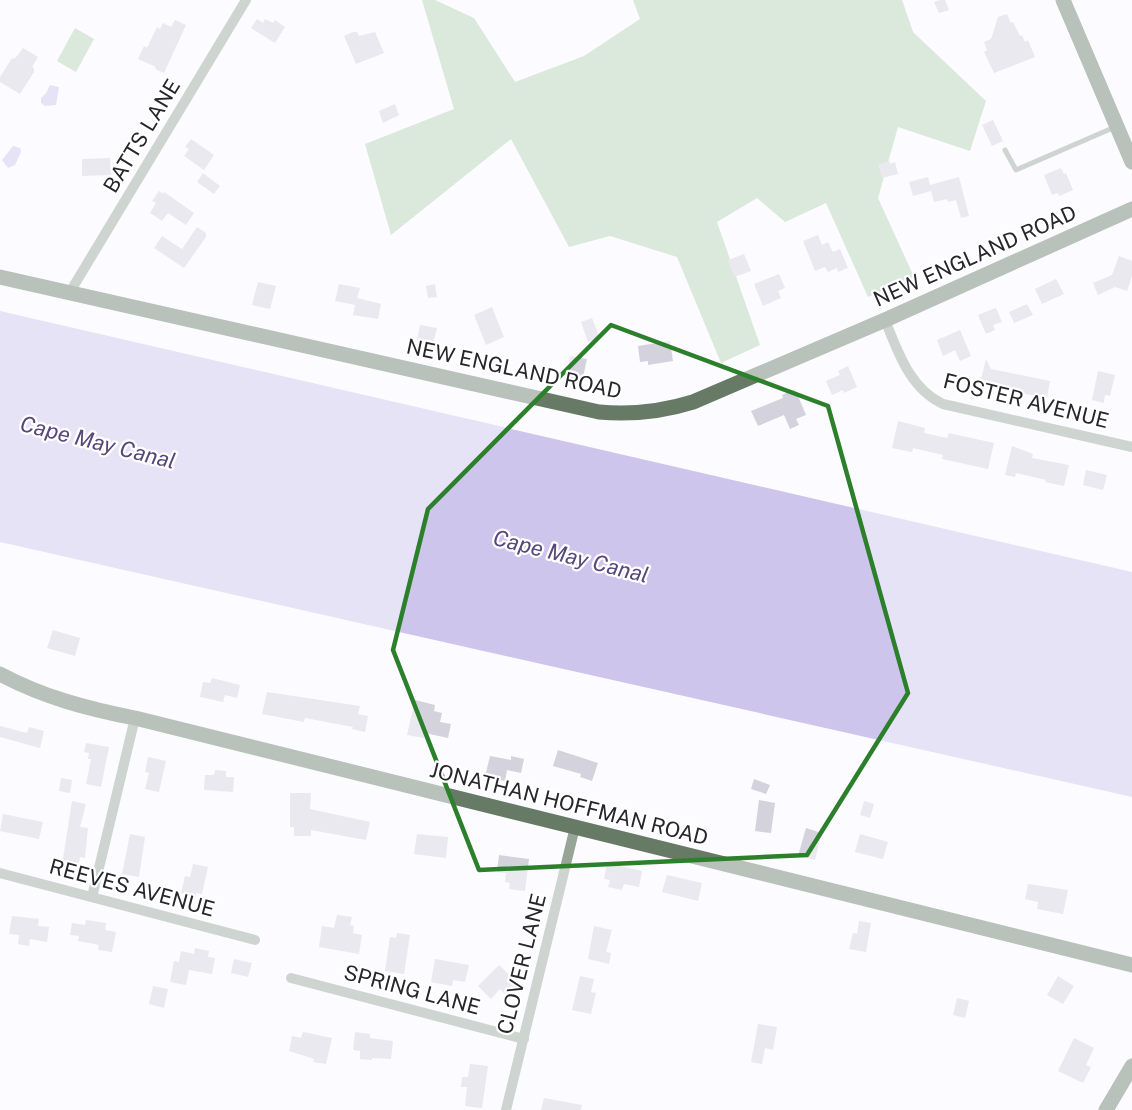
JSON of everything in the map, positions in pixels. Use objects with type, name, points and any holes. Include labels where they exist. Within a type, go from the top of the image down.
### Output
[{"type":"street","name":"BATTS LANE","points":[[70,292],[246,0]]},
{"type":"street","points":[[1063,0],[1132,162]]},
{"type":"street","name":"NEW ENGLAND ROAD","points":[[0,276],[599,412],[643,414],[669,410],[693,402],[885,320],[1132,209]]},
{"type":"street","name":"FOSTER AVENUE","points":[[885,320],[913,380],[921,391],[932,399],[943,404],[1132,447]]},
{"type":"street","name":"JONATHAN HOFFMAN ROAD","points":[[0,674],[67,703],[1132,965]]},
{"type":"street","points":[[92,897],[135,718]]},
{"type":"street","name":"CLOVER LANE","points":[[506,1110],[575,827]]},
{"type":"street","name":"REEVES AVENUE","points":[[0,873],[255,940]]},
{"type":"street","name":"SPRING LANE","points":[[291,978],[524,1039]]},
{"type":"street","points":[[1106,1110],[1132,1066]]},
{"type":"lane","points":[[1005,150],[1016,170],[1117,126]]},
{"type":"highlighted area","points":[[611,325],[828,406],[908,693],[807,855],[479,870],[393,650],[428,509]]},
{"type":"green space","points":[[422,0],[435,0],[474,18],[515,82],[584,56],[640,19],[633,0],[902,0],[913,32],[986,101],[970,151],[898,127],[878,198],[914,277],[868,297],[826,203],[785,222],[757,198],[717,222],[760,345],[721,363],[677,257],[610,236],[569,247],[511,139],[391,235],[365,144],[454,109]]},
{"type":"green space","points":[[75,28],[94,39],[76,72],[57,61]]},
{"type":"water","points":[[50,85],[59,87],[56,105],[45,106],[41,103],[41,98]]},
{"type":"water","points":[[13,146],[20,148],[21,152],[15,165],[8,168],[2,160]]},
{"type":"water","name":"Cape May Canal","points":[[0,311],[1132,572],[1132,797],[0,542]]},
{"type":"building","points":[[945,0],[949,10],[939,13],[934,2]]},
{"type":"building","points":[[1007,14],[1020,36],[1022,35],[1025,42],[1028,40],[1035,57],[994,73],[984,52],[987,50],[984,42],[991,39],[998,17]]},
{"type":"building","points":[[257,19],[263,23],[265,19],[273,23],[275,20],[285,27],[275,43],[251,28]]},
{"type":"building","points":[[175,20],[186,25],[164,73],[138,59],[144,46],[147,48],[157,27],[160,29],[163,23],[171,27]]},
{"type":"building","points":[[357,32],[359,36],[375,32],[384,53],[356,64],[344,36]]},
{"type":"building","points":[[23,48],[38,57],[32,67],[34,72],[20,94],[0,82],[0,77],[12,58],[14,59]]},
{"type":"building","points":[[395,104],[399,115],[383,123],[379,111]]},
{"type":"building","points":[[993,120],[1003,141],[992,146],[982,125]]},
{"type":"building","points":[[191,139],[214,155],[204,170],[184,156],[189,149],[185,147]]},
{"type":"building","points":[[110,158],[111,175],[82,176],[82,159]]},
{"type":"building","points":[[890,161],[890,164],[895,162],[898,174],[882,178],[878,164]]},
{"type":"building","points":[[1061,168],[1064,174],[1066,173],[1073,190],[1059,196],[1058,193],[1052,195],[1044,175]]},
{"type":"building","points":[[203,173],[220,186],[214,194],[197,182]]},
{"type":"building","points":[[928,177],[930,185],[959,177],[969,216],[961,218],[956,200],[948,202],[947,199],[934,202],[931,191],[913,196],[909,182]]},
{"type":"building","points":[[159,191],[163,194],[164,192],[194,213],[186,225],[168,213],[162,221],[150,213],[156,203],[152,201]]},
{"type":"building","points":[[197,227],[206,233],[206,237],[184,268],[154,248],[162,236],[182,249]]},
{"type":"building","points":[[818,235],[822,245],[828,242],[833,252],[840,249],[848,268],[838,272],[837,268],[828,272],[825,267],[815,271],[803,241]]},
{"type":"building","points":[[744,254],[751,271],[734,277],[728,260]]},
{"type":"building","points":[[1119,256],[1132,261],[1132,276],[1127,291],[1115,287],[1098,295],[1093,283],[1112,275]]},
{"type":"building","points":[[779,274],[785,288],[778,291],[781,298],[763,306],[754,284]]},
{"type":"building","points":[[1056,279],[1064,294],[1042,304],[1035,289]]},
{"type":"building","points":[[258,282],[276,286],[270,309],[252,305]]},
{"type":"building","points":[[339,284],[360,288],[357,298],[381,304],[378,319],[353,315],[355,305],[335,301]]},
{"type":"building","points":[[435,284],[437,297],[428,298],[426,286]]},
{"type":"building","points":[[1027,304],[1033,315],[1014,323],[1009,312]]},
{"type":"building","points":[[492,307],[504,337],[486,345],[474,315]]},
{"type":"building","points":[[996,308],[1002,322],[993,325],[995,330],[986,334],[978,315]]},
{"type":"building","points":[[592,318],[600,338],[588,342],[581,322]]},
{"type":"building","points":[[420,325],[437,328],[433,344],[417,340]]},
{"type":"building","points":[[960,330],[971,356],[960,361],[955,350],[943,356],[937,340]]},
{"type":"building","points":[[670,341],[673,361],[648,365],[648,361],[640,362],[638,346]]},
{"type":"building","points":[[570,356],[587,359],[581,386],[566,383]]},
{"type":"building","points":[[986,359],[991,369],[1050,381],[1047,398],[1003,390],[980,383]]},
{"type":"building","points":[[848,366],[857,387],[832,395],[826,381],[840,375],[838,371]]},
{"type":"building","points":[[1098,371],[1115,375],[1110,396],[1105,395],[1104,403],[1092,400]]},
{"type":"building","points":[[795,389],[806,415],[796,419],[799,425],[790,429],[784,415],[758,426],[751,411],[783,398],[782,395]]},
{"type":"building","points":[[898,421],[925,428],[924,433],[947,438],[949,433],[994,443],[988,469],[942,459],[943,455],[913,448],[912,452],[892,448]]},
{"type":"building","points":[[1012,446],[1033,454],[1032,458],[1069,465],[1064,486],[1016,473],[1015,477],[1005,475]]},
{"type":"building","points":[[1086,470],[1107,475],[1103,490],[1083,485]]},
{"type":"building","points":[[53,630],[80,638],[75,656],[47,648]]},
{"type":"building","points":[[212,678],[240,685],[237,698],[225,695],[223,702],[200,697],[203,682],[210,683]]},
{"type":"building","points":[[267,692],[360,706],[358,714],[368,716],[365,732],[352,729],[353,727],[305,718],[304,722],[262,714]]},
{"type":"building","points":[[415,700],[435,705],[434,711],[442,713],[440,722],[451,724],[448,738],[425,733],[424,738],[407,735]]},
{"type":"building","points":[[0,726],[27,733],[29,727],[44,731],[40,748],[0,737]]},
{"type":"building","points":[[86,743],[109,747],[101,787],[86,784],[91,759],[88,759],[89,753],[84,752]]},
{"type":"building","points":[[558,750],[598,763],[592,781],[580,777],[581,774],[553,766]]},
{"type":"building","points":[[490,756],[511,760],[511,756],[524,759],[521,773],[507,770],[505,781],[485,777]]},
{"type":"building","points":[[148,757],[166,761],[159,792],[145,789],[149,773],[145,772]]},
{"type":"building","points":[[215,770],[226,771],[226,777],[234,777],[233,792],[204,790],[205,775],[214,775]]},
{"type":"building","points":[[61,778],[72,780],[70,793],[59,791]]},
{"type":"building","points":[[754,779],[770,785],[766,794],[751,789]]},
{"type":"building","points":[[290,793],[311,793],[310,809],[370,822],[366,840],[311,830],[311,836],[294,836],[294,827],[290,827]]},
{"type":"building","points":[[759,800],[775,803],[771,833],[755,831]]},
{"type":"building","points":[[72,801],[86,804],[80,827],[88,828],[85,858],[80,857],[78,868],[62,865]]},
{"type":"building","points":[[864,801],[874,804],[870,818],[860,815]]},
{"type":"building","points":[[3,814],[43,822],[39,839],[0,831]]},
{"type":"building","points":[[806,828],[822,833],[815,860],[798,856]]},
{"type":"building","points":[[130,834],[145,837],[139,877],[122,874]]},
{"type":"building","points":[[417,834],[448,837],[446,858],[414,854]]},
{"type":"building","points":[[860,834],[888,842],[883,859],[855,852]]},
{"type":"building","points":[[499,855],[529,859],[525,891],[509,889],[510,883],[505,882],[506,873],[497,872]]},
{"type":"building","points":[[607,863],[642,871],[639,887],[624,884],[622,890],[608,887],[610,880],[604,879]]},
{"type":"building","points":[[193,864],[208,867],[202,894],[196,893],[196,896],[181,893],[185,876],[190,877]]},
{"type":"building","points":[[667,875],[702,883],[698,901],[662,892]]},
{"type":"building","points":[[1028,884],[1068,890],[1063,914],[1037,909],[1038,902],[1025,899]]},
{"type":"building","points":[[337,915],[352,917],[350,925],[354,926],[353,933],[362,935],[359,954],[319,947],[322,926],[334,928]]},
{"type":"building","points":[[12,916],[39,919],[38,926],[49,927],[47,942],[30,939],[29,946],[18,944],[19,935],[9,934]]},
{"type":"building","points":[[86,920],[106,923],[105,930],[116,932],[112,952],[98,950],[99,945],[78,941],[79,936],[70,935],[72,923],[85,925]]},
{"type":"building","points":[[859,921],[871,923],[866,952],[849,949],[853,933],[857,934]]},
{"type":"building","points":[[594,926],[612,930],[606,952],[611,953],[609,964],[588,959]]},
{"type":"building","points":[[397,933],[410,935],[404,974],[385,971],[390,937],[396,938]]},
{"type":"building","points":[[195,948],[209,951],[208,957],[215,958],[212,974],[189,970],[186,985],[170,982],[174,961],[179,962],[181,951],[194,954]]},
{"type":"building","points":[[234,959],[252,963],[248,977],[231,973]]},
{"type":"building","points":[[435,959],[469,965],[465,982],[453,980],[452,986],[431,982]]},
{"type":"building","points":[[499,965],[519,984],[507,996],[500,989],[491,999],[478,986]]},
{"type":"building","points":[[580,976],[594,979],[591,992],[596,993],[591,1014],[572,1010]]},
{"type":"building","points":[[1058,976],[1074,986],[1063,1004],[1047,995]]},
{"type":"building","points":[[153,986],[168,989],[164,1008],[149,1004]]},
{"type":"building","points":[[957,998],[969,1001],[965,1018],[953,1015]]},
{"type":"building","points":[[758,1024],[777,1027],[773,1050],[765,1048],[762,1064],[751,1062]]},
{"type":"building","points":[[303,1032],[332,1038],[326,1064],[313,1062],[314,1059],[289,1051],[292,1036],[301,1038]]},
{"type":"building","points":[[355,1032],[370,1034],[370,1038],[393,1041],[391,1059],[360,1059],[360,1051],[353,1050]]},
{"type":"building","points":[[1074,1038],[1094,1048],[1086,1065],[1091,1067],[1083,1083],[1058,1071]]},
{"type":"building","points":[[470,1064],[488,1066],[482,1108],[465,1106],[467,1087],[461,1087],[462,1077],[468,1077]]},
{"type":"building","points":[[544,1098],[582,1105],[581,1110],[541,1110]]}]
